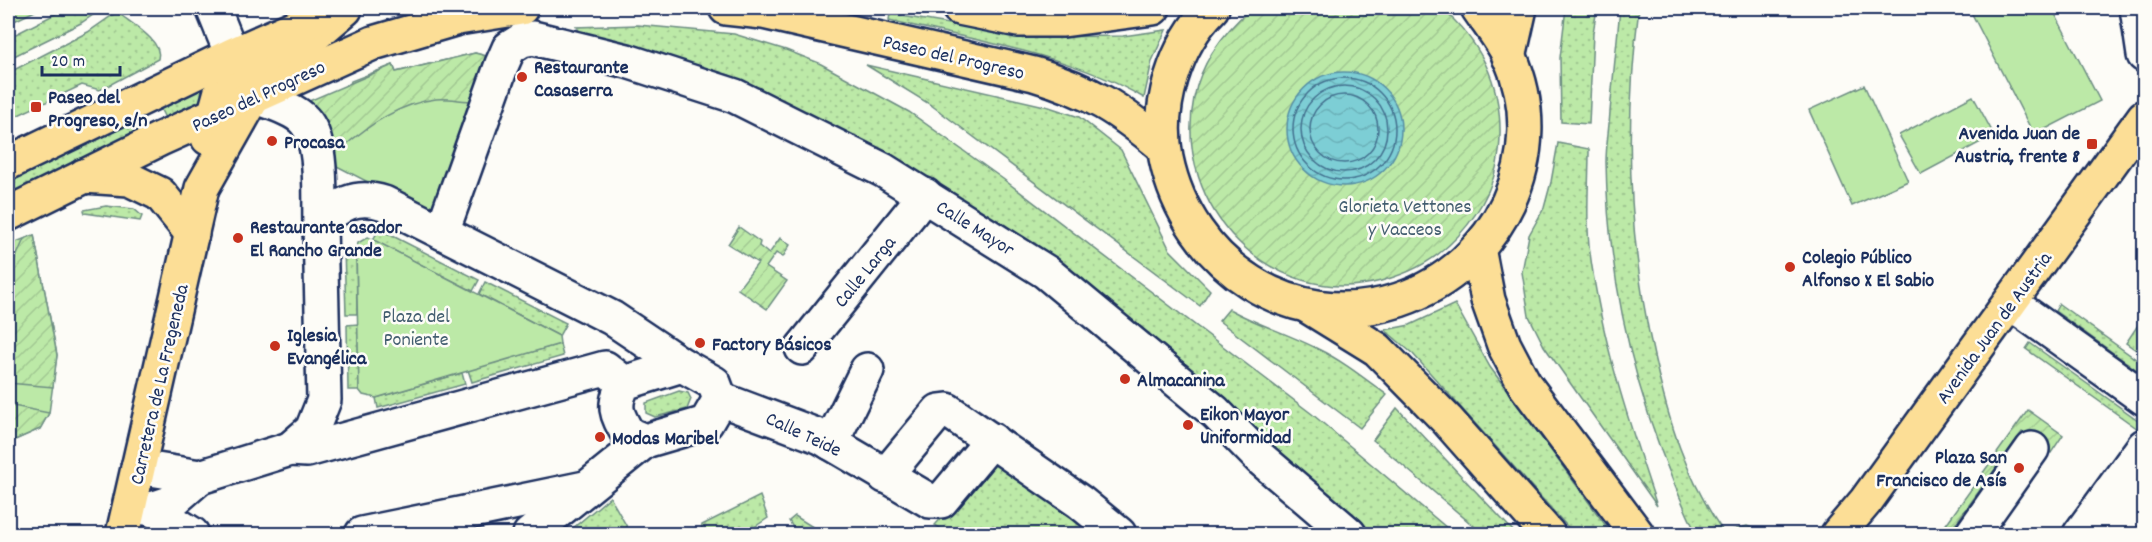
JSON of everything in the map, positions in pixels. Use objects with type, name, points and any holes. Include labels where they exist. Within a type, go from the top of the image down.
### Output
[{"type":"main road","points":[[8,163],[232,55],[338,8]]},
{"type":"main road","name":"Carretera de La Fregeneda","points":[[135,517],[138,467],[203,185],[202,161],[225,122],[221,91],[237,72],[311,38],[346,8]]},
{"type":"main road","name":"Paseo del Progreso","points":[[8,214],[84,176],[225,122],[267,102],[307,71],[397,35],[458,18],[521,8]]},
{"type":"main road","name":"Paseo del Progreso","points":[[726,8],[774,15],[1034,74],[1075,87],[1125,114],[1164,147]]},
{"type":"main road","points":[[960,8],[1018,20],[1063,21],[1153,8]]},
{"type":"main road","points":[[1212,8],[1200,19],[1177,58],[1165,102],[1164,147],[1172,185],[1188,219],[1210,250],[1238,276],[1270,293],[1305,305],[1377,349],[1447,420],[1548,534]]},
{"type":"main road","points":[[1305,305],[1352,309],[1399,300],[1442,279],[1478,248],[1497,224],[1512,194],[1523,161],[1526,124],[1521,96],[1509,57],[1478,8]]},
{"type":"main road","points":[[1509,57],[1520,8]]},
{"type":"main road","name":"Avenida Juan de Austria","points":[[1838,534],[1866,501],[2145,117]]},
{"type":"main road","points":[[84,176],[129,179],[160,194],[192,234]]},
{"type":"main road","points":[[1478,248],[1488,300],[1504,345],[1525,385],[1637,534]]},
{"type":"street","points":[[213,8],[232,55]]},
{"type":"street","points":[[2137,8],[2145,15]]},
{"type":"street","points":[[2137,8],[2145,55]]},
{"type":"street","name":"Calle Mayor","points":[[442,232],[509,48],[522,40],[533,38],[627,62],[735,96],[815,135],[925,195],[1046,272],[1215,412],[1260,458],[1349,534]]},
{"type":"street","points":[[267,102],[303,118],[313,131],[318,166],[324,400],[312,430],[290,449]]},
{"type":"street","name":"Calle Larga","points":[[802,348],[925,195]]},
{"type":"street","points":[[320,224],[348,201],[368,198],[442,232],[612,318],[682,365],[714,383],[720,399],[706,423],[645,441],[530,534]]},
{"type":"street","points":[[2011,303],[2145,398]]},
{"type":"street","points":[[612,318],[618,338],[613,358],[618,416],[627,434],[645,441]]},
{"type":"street","points":[[135,517],[170,503],[200,477],[290,449],[307,450],[360,435],[615,376],[682,365]]},
{"type":"street","points":[[831,443],[867,370]]},
{"type":"street","name":"Calle Teide","points":[[720,399],[767,415],[831,443],[930,501],[941,501],[992,440]]},
{"type":"street","points":[[324,400],[332,416],[360,435]]},
{"type":"street","points":[[885,476],[939,411],[947,410],[1080,502],[1119,534]]},
{"type":"street","points":[[2080,534],[2145,446]]},
{"type":"street","points":[[1973,534],[2032,449]]},
{"type":"street","points":[[138,467],[200,477]]},
{"type":"street","points":[[362,534],[585,488]]},
{"type":"street","points":[[2112,534],[2145,489]]},
{"type":"street","points":[[135,517],[192,534]]},
{"type":"green space","points":[[8,8],[41,8],[8,24]]},
{"type":"green space","points":[[67,8],[103,8],[81,23],[8,59],[8,38]]},
{"type":"green space","name":"Glorieta Vettones y Vacceos","points":[[1251,8],[1441,8],[1469,38],[1489,72],[1495,91],[1500,131],[1497,165],[1488,191],[1475,215],[1458,236],[1434,258],[1409,272],[1381,281],[1340,286],[1302,280],[1268,265],[1238,241],[1214,211],[1198,177],[1191,138],[1194,98],[1202,72],[1215,48]]},
{"type":"green space","points":[[1566,8],[1597,8],[1593,33],[1589,124],[1561,122],[1560,58]]},
{"type":"green space","points":[[1620,8],[1639,8],[1634,52],[1630,139],[1634,226],[1645,313],[1672,426],[1699,491],[1724,533],[1747,526],[1766,534],[1696,533],[1676,489],[1643,398],[1621,306],[1608,210],[1606,150]]},
{"type":"green space","points":[[1969,8],[2052,8],[2100,101],[2034,135]]},
{"type":"green space","points":[[117,12],[151,39],[156,46],[158,59],[100,90],[82,85],[16,116],[8,132],[8,73],[88,32]]},
{"type":"green space","points":[[890,14],[1025,37],[1123,36],[1166,30],[1152,61],[1144,98],[1085,70],[1053,59],[889,20]]},
{"type":"green space","points":[[638,25],[734,34],[786,50],[819,63],[909,112],[1003,179],[1312,414],[1454,534],[1369,534],[1048,264],[888,162],[729,75],[586,38],[576,27]]},
{"type":"green space","points":[[475,53],[490,57],[432,215],[329,162],[329,143],[351,81],[393,65],[396,72]]},
{"type":"green space","points":[[475,53],[490,57],[474,101],[436,99],[410,105],[374,123],[342,148],[329,143],[302,104],[393,65],[396,72]]},
{"type":"green space","points":[[866,65],[1049,107],[1079,117],[1121,150],[1170,250],[1210,290],[1200,306],[931,105]]},
{"type":"green space","points":[[210,83],[206,100],[166,120],[160,108]]},
{"type":"green space","points":[[1864,85],[1908,181],[1852,206],[1809,110]]},
{"type":"green space","points":[[1973,96],[1994,135],[1921,174],[1899,135]]},
{"type":"green space","points":[[138,118],[144,131],[8,197],[8,180]]},
{"type":"green space","points":[[1558,143],[1589,149],[1588,233],[1600,312],[1626,410],[1657,506],[1544,346],[1529,316],[1522,272],[1529,235],[1544,208]]},
{"type":"green space","points":[[106,206],[134,209],[142,216],[140,221],[85,213],[84,210]]},
{"type":"green space","points":[[739,227],[760,242],[759,246],[769,254],[780,238],[790,245],[783,257],[776,253],[766,267],[787,281],[767,309],[738,289],[758,263],[728,244]]},
{"type":"green space","points":[[379,229],[479,280],[473,291],[373,240]]},
{"type":"green space","points":[[34,235],[57,355],[49,413],[40,429],[8,443],[8,245]]},
{"type":"green space","points":[[34,235],[57,355],[53,387],[8,383],[8,276],[24,239]]},
{"type":"green space","name":"Plaza del Poniente","points":[[368,237],[559,336],[560,344],[376,398],[363,395],[359,390],[356,249],[358,243]]},
{"type":"green space","points":[[344,249],[356,249],[357,314],[346,314]]},
{"type":"green space","points":[[485,282],[566,323],[559,336],[479,294]]},
{"type":"green space","points":[[1455,304],[1490,367],[1612,534],[1574,534],[1413,354],[1385,330],[1410,325]]},
{"type":"green space","points":[[2059,304],[2144,365],[2144,375],[2055,311]]},
{"type":"green space","points":[[1229,309],[1327,354],[1354,370],[1387,395],[1360,428],[1219,321]]},
{"type":"green space","points":[[2144,316],[2144,329],[2141,333],[2144,339],[2136,350],[2126,343]]},
{"type":"green space","points":[[358,324],[359,390],[348,390],[347,325]]},
{"type":"green space","points":[[2030,343],[2142,423],[2138,429],[2026,349]]},
{"type":"green space","points":[[560,344],[563,356],[472,382],[468,370]]},
{"type":"green space","points":[[462,373],[465,384],[378,408],[376,398]]},
{"type":"green space","points":[[679,391],[688,393],[691,399],[687,409],[655,417],[646,413],[646,403]]},
{"type":"green space","points":[[8,405],[49,413],[40,429],[8,443]]},
{"type":"green space","points":[[1397,408],[1516,534],[1483,534],[1373,440]]},
{"type":"green space","points":[[2028,410],[2063,435],[2051,453],[2022,432],[1948,534],[1939,534]]},
{"type":"green space","points":[[993,461],[1099,534],[949,534],[935,525]]},
{"type":"green space","points":[[760,496],[768,518],[744,534],[700,534],[702,525]]},
{"type":"green space","points":[[610,497],[631,534],[566,534]]},
{"type":"green space","points":[[795,516],[824,534],[797,534],[789,521]]},
{"type":"water","points":[[1344,72],[1366,76],[1384,89],[1397,107],[1401,129],[1397,151],[1384,169],[1366,182],[1344,186],[1322,182],[1304,169],[1291,151],[1287,129],[1291,107],[1304,89],[1322,76]]},
{"type":"place","name":"Restaurante Casaserra","points":[[522,77]]},
{"type":"place","name":"Paseo del Progreso, s/n","points":[[36,107]]},
{"type":"place","name":"Procasa","points":[[272,141]]},
{"type":"place","name":"Avenida Juan de Austria, frente 8","points":[[2092,144]]},
{"type":"place","name":"Restaurante asador El Rancho Grande","points":[[238,238]]},
{"type":"place","name":"Colegio Público Alfonso X El Sabio","points":[[1790,267]]},
{"type":"place","name":"Factory Básicos","points":[[700,343]]},
{"type":"place","name":"Iglesia Evangélica","points":[[275,346]]},
{"type":"place","name":"Almacanina","points":[[1125,379]]},
{"type":"place","name":"Eikon Mayor Uniformidad","points":[[1188,425]]},
{"type":"place","name":"Modas Maribel","points":[[600,437]]},
{"type":"place","name":"Plaza San Francisco de Asís","points":[[2019,468]]}]
